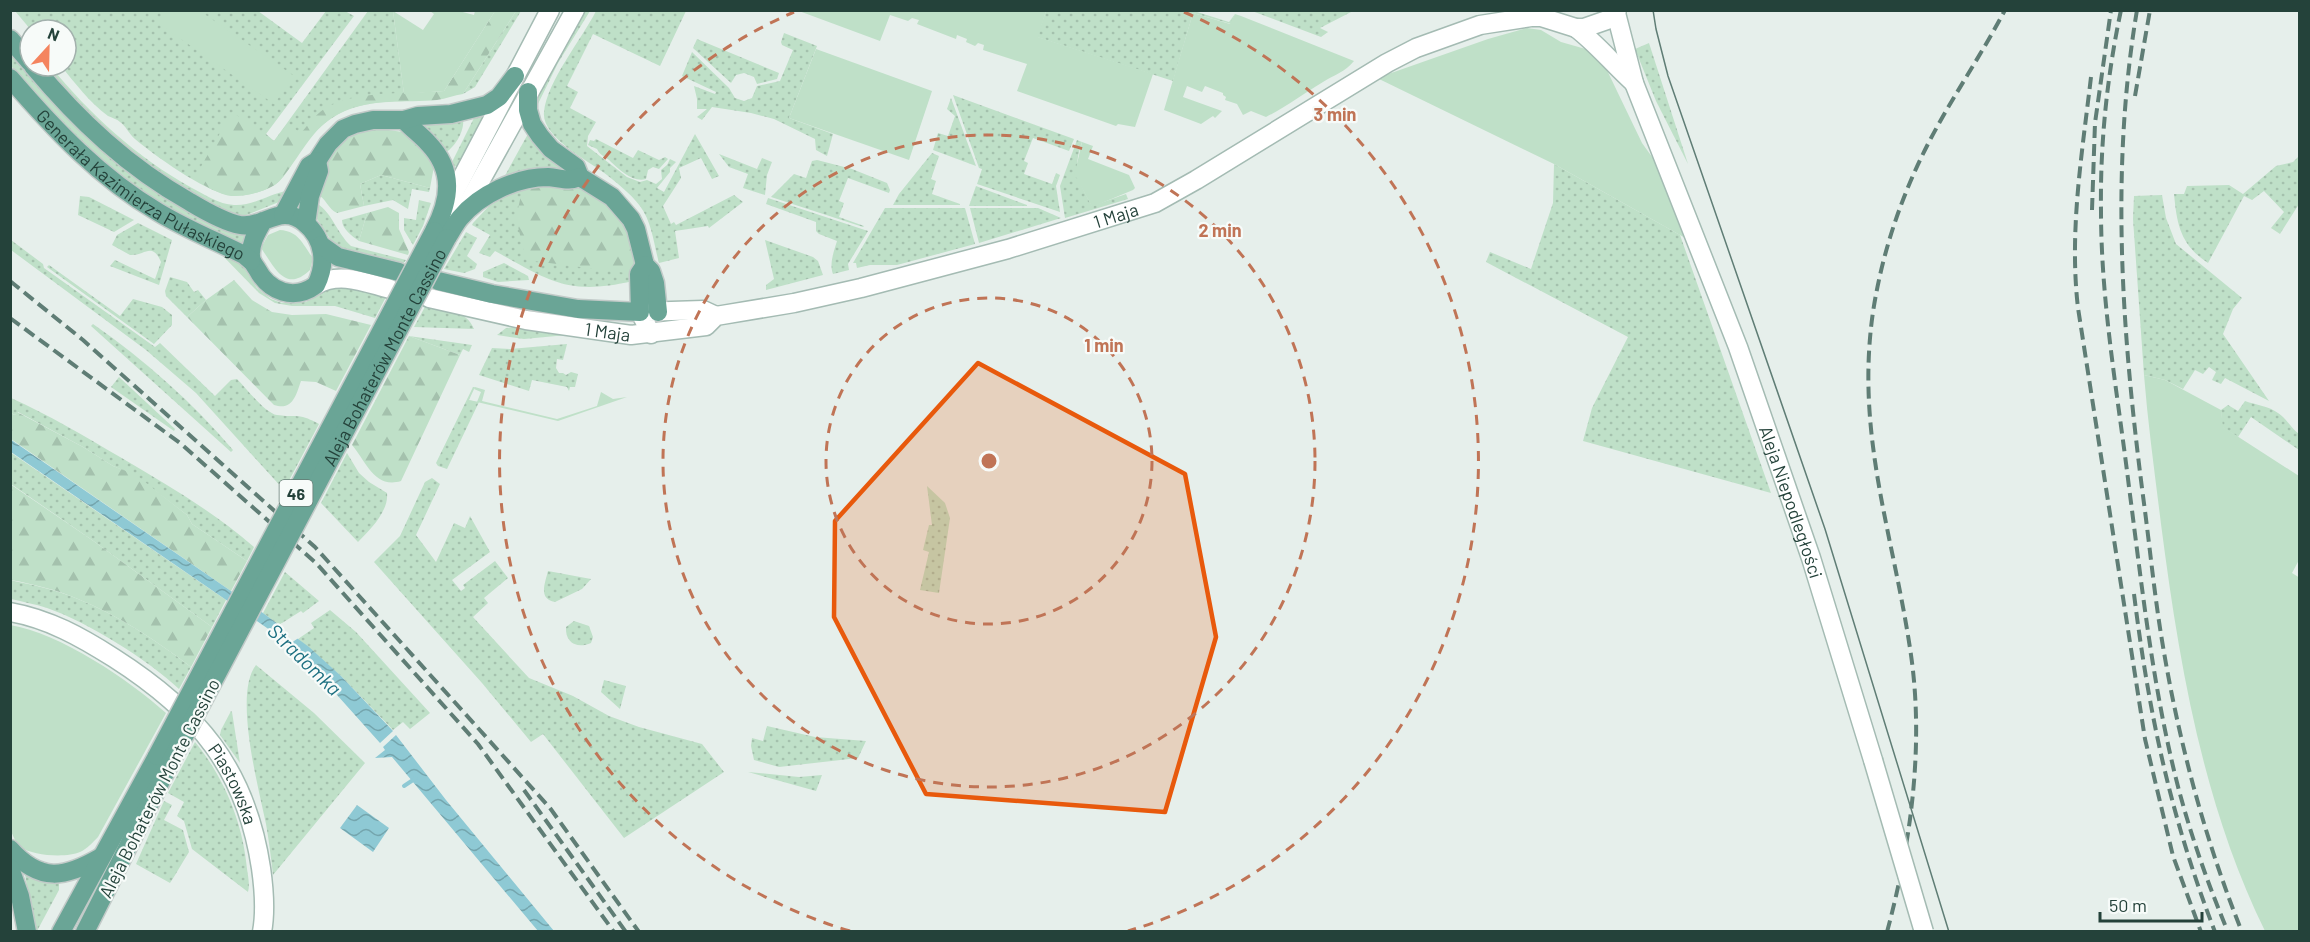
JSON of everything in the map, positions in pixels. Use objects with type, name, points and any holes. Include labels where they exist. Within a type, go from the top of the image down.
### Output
[{"type":"main road","points":[[283,215],[309,166],[317,161],[335,135],[355,124],[373,120],[404,120],[418,116],[451,114],[487,105],[499,97],[515,76]]},
{"type":"main road","name":"Generała Kazimierza Pułaskiego","points":[[10,78],[69,143],[129,193],[176,222],[244,255],[251,261]]},
{"type":"main road","name":"Generała Kazimierza Pułaskiego","points":[[43,78],[78,118],[99,138],[153,180],[199,208],[240,225],[263,221]]},
{"type":"main road","points":[[528,92],[528,110],[532,124],[551,148],[576,167],[580,177],[612,197],[626,212],[636,229],[645,265],[651,270],[655,283],[658,312]]},
{"type":"main road","points":[[404,120],[430,144],[439,158],[447,178],[452,215],[489,193],[519,182],[548,177],[569,181],[580,177]]},
{"type":"main road","points":[[306,224],[310,196],[319,171],[317,161]]},
{"type":"main road","points":[[321,245],[323,264],[316,285],[292,294],[278,291],[265,282],[251,261],[252,244],[263,221],[283,215],[296,218],[306,224],[321,245],[338,256],[399,272]]},
{"type":"main road","name":"Aleja Bohaterów Monte Cassino","points":[[85,932],[164,759],[452,215]]},
{"type":"main road","points":[[640,312],[639,274],[645,265]]},
{"type":"main road","name":"1 Maja","points":[[438,281],[492,294],[578,309],[640,312]]},
{"type":"main road","name":"Aleja Bohaterów Monte Cassino","points":[[61,932],[103,856],[164,759]]},
{"type":"main road","points":[[10,849],[28,867],[47,874],[70,873],[103,856]]},
{"type":"main road","points":[[10,868],[20,896],[27,932]]},
{"type":"street","name":"Aleja Bohaterów Monte Cassino","points":[[452,215],[515,76],[550,10]]},
{"type":"street","name":"Aleja Bohaterów Monte Cassino","points":[[452,215],[528,92],[575,10]]},
{"type":"street","name":"1 Maja","points":[[1480,25],[1500,10]]},
{"type":"street","points":[[1561,21],[1584,28],[1616,12]]},
{"type":"street","name":"Aleja Niepodległości","points":[[1616,12],[1634,83],[1738,347],[1811,558],[1924,932]]},
{"type":"street","name":"1 Maja","points":[[640,312],[703,310],[716,316],[794,303],[861,288],[1008,249],[1144,207],[1167,197],[1387,63],[1416,48],[1480,25],[1531,17],[1561,21]]},
{"type":"street","name":"Aleja Niepodległości","points":[[1561,21],[1593,42],[1634,83]]},
{"type":"street","points":[[316,285],[326,279],[341,278],[390,289]]},
{"type":"street","name":"1 Maja","points":[[429,298],[494,313],[631,335],[706,326],[716,316]]},
{"type":"street","points":[[640,312],[651,334]]},
{"type":"street","points":[[651,334],[658,312]]},
{"type":"street","name":"Piastowska","points":[[10,612],[42,619],[58,626],[116,660],[179,706],[218,751],[237,785],[253,829],[262,878],[262,928]]},
{"type":"highlighted area","points":[[978,363],[1185,474],[1216,637],[1165,812],[926,794],[834,617],[835,521]]},
{"type":"green space","points":[[15,11],[258,11],[302,43],[326,11],[345,11],[354,16],[266,134],[274,141],[368,11],[393,11],[405,101],[358,106],[333,117],[311,137],[276,184],[253,194],[228,195],[206,187],[167,163],[135,139],[119,121],[101,111],[83,92],[71,78],[78,78],[78,18],[21,18]]},
{"type":"green space","points":[[167,11],[200,11],[294,76],[274,104],[158,23]]},
{"type":"green space","points":[[393,11],[423,30],[434,14],[430,11],[459,11],[474,15],[475,11],[495,11],[444,91],[404,94]]},
{"type":"green space","points":[[495,11],[516,11],[463,94],[437,100],[377,103],[342,112],[331,118],[314,134],[278,182],[261,191],[231,196],[194,179],[232,112],[274,141],[287,124],[301,133],[324,109],[336,103],[382,94],[444,91]]},
{"type":"green space","points":[[516,11],[521,11],[475,87],[463,94]]},
{"type":"green space","points":[[584,11],[590,11],[558,63],[535,110],[547,73]]},
{"type":"green space","points":[[596,11],[686,11],[660,66],[593,34],[567,86],[578,92],[570,108],[596,122],[588,136],[587,146],[627,177],[640,182],[647,180],[656,184],[662,179],[661,170],[670,159],[676,162],[657,188],[664,192],[695,134],[719,176],[712,179],[701,158],[679,168],[681,178],[663,206],[671,224],[674,222],[676,225],[734,195],[743,202],[709,228],[708,226],[675,231],[679,258],[659,263],[650,226],[640,206],[613,180],[557,138],[545,121],[544,112],[551,87]]},
{"type":"green space","points":[[799,11],[1046,11],[1038,37],[1153,74],[1135,127],[1118,124],[1116,126],[1017,91],[1027,64],[983,50],[984,45],[978,43],[975,46],[966,42],[967,39],[957,35],[956,39],[917,24],[919,20],[912,18],[908,21],[890,15],[880,41]]},
{"type":"green space","points":[[1046,11],[1194,11],[1229,22],[1235,14],[1231,24],[1193,13],[1173,81],[1037,37]]},
{"type":"green space","points":[[1252,11],[1353,11],[1320,28],[1328,32],[1321,37]]},
{"type":"green space","points":[[1193,13],[1230,24],[1235,14],[1354,61],[1343,71],[1266,117],[1251,111],[1243,115],[1237,104],[1225,100],[1223,93],[1205,86],[1202,92],[1187,86],[1183,97],[1222,111],[1215,118],[1213,116],[1201,124],[1164,110]]},
{"type":"green space","points":[[1527,28],[1541,30],[1561,42],[1589,50],[1604,64],[1642,143],[1655,161],[1687,239],[1554,164],[1377,78],[1488,39]]},
{"type":"green space","points":[[784,33],[817,46],[789,118],[833,134],[827,156],[816,150],[815,139],[774,119],[712,107],[702,120],[697,117],[707,109],[697,109],[694,86],[715,94],[716,92],[682,76],[692,52],[729,88],[735,98],[744,101],[752,98],[757,86],[780,81],[793,50],[782,45]]},
{"type":"green space","points":[[697,39],[779,73],[777,79],[757,84],[754,77],[744,73],[736,75],[731,83],[693,48]]},
{"type":"green space","points":[[1649,43],[1688,164],[1656,101],[1635,49]]},
{"type":"green space","points":[[816,49],[932,91],[909,160],[789,118]]},
{"type":"green space","points":[[10,51],[18,60],[18,74],[11,66]]},
{"type":"green space","points":[[21,78],[33,78],[90,140],[124,168],[164,194],[246,236],[244,245],[176,213],[145,193],[88,147]]},
{"type":"green space","points":[[55,78],[61,78],[98,118],[133,149],[172,176],[212,199],[241,205],[287,191],[284,200],[244,216],[237,216],[207,203],[162,177],[117,143]]},
{"type":"green space","points":[[953,95],[1074,139],[1069,151],[1033,138],[1024,161],[1028,163],[1024,174],[1052,184],[1056,173],[1060,175],[1056,186],[1060,212],[977,184],[982,169],[979,168]]},
{"type":"green space","points":[[951,98],[976,166],[933,150],[938,133],[948,136],[955,116],[947,109]]},
{"type":"green space","points":[[476,114],[485,114],[458,166],[452,167],[451,164]]},
{"type":"green space","points":[[463,119],[458,139],[443,154],[412,121]]},
{"type":"green space","points":[[374,128],[403,132],[435,161],[430,188],[381,175],[360,184],[364,206],[337,213],[316,193],[325,169],[334,151],[341,144],[360,132]]},
{"type":"green space","points":[[529,132],[575,172],[502,181]]},
{"type":"green space","points":[[596,139],[633,158],[638,150],[659,160],[665,157],[668,159],[659,169],[653,167],[648,170],[646,179],[636,179],[623,172],[597,149],[588,145],[590,140]]},
{"type":"green space","points":[[1077,140],[1082,142],[1077,168],[1078,176],[1092,206],[1126,194],[1128,199],[1065,218],[1060,186]]},
{"type":"green space","points":[[1082,142],[1093,146],[1088,159],[1129,175],[1135,188],[1092,207],[1077,178],[1074,177]]},
{"type":"green space","points":[[932,153],[939,156],[931,179],[936,181],[932,194],[960,205],[893,205],[899,194]]},
{"type":"green space","points":[[719,154],[757,169],[762,158],[772,162],[767,175],[765,195],[743,188],[748,174],[729,167]]},
{"type":"green space","points":[[2299,156],[2299,204],[2280,234],[2271,228],[2284,212],[2264,191],[2252,200],[2244,196],[2208,263],[2186,242],[2179,225],[2174,194],[2184,194],[2187,186],[2229,185],[2243,194],[2276,166],[2293,162]]},
{"type":"green space","points":[[817,160],[852,169],[887,183],[889,193],[848,178],[839,201],[844,203],[839,217],[863,227],[771,197],[794,174],[806,178],[812,161]]},
{"type":"green space","points":[[1554,164],[1680,235],[1771,493],[1583,441],[1592,408],[1628,337],[1486,262],[1490,252],[1531,269],[1553,203]]},
{"type":"green space","points":[[381,175],[430,188],[429,192],[412,189],[408,209],[393,200],[364,206],[360,184]]},
{"type":"green space","points":[[523,186],[634,274],[633,281],[592,287],[575,286],[546,278],[495,251],[490,257],[479,253],[490,235],[472,225],[473,223],[490,205],[505,197],[503,192]]},
{"type":"green space","points":[[523,186],[571,186],[599,197],[619,218],[626,230],[634,259],[634,274],[526,260],[516,218]]},
{"type":"green space","points":[[976,186],[1027,205],[1027,206],[969,206]]},
{"type":"green space","points":[[2162,195],[2166,218],[2176,244],[2242,298],[2233,309],[2223,334],[2269,401],[2225,378],[2221,384],[2212,380],[2216,372],[2209,367],[2203,374],[2195,370],[2183,389],[2165,380],[2144,375],[2133,219],[2134,196]]},
{"type":"green space","points":[[80,196],[89,197],[134,220],[114,232],[78,215]]},
{"type":"green space","points":[[768,198],[868,231],[848,264],[849,270],[833,274],[833,253],[837,241],[819,234],[816,231],[816,222],[766,204]]},
{"type":"green space","points":[[419,200],[431,203],[413,245],[404,230],[404,218],[416,220]]},
{"type":"green space","points":[[314,202],[325,210],[351,246],[406,260],[402,265],[345,251],[334,245],[317,219]]},
{"type":"green space","points":[[388,207],[399,213],[399,229],[409,252],[408,255],[359,241],[367,213]]},
{"type":"green space","points":[[885,208],[965,208],[975,244],[897,265],[870,265],[857,268],[856,263],[853,263]]},
{"type":"green space","points":[[970,208],[1038,208],[1061,218],[979,243]]},
{"type":"green space","points":[[367,213],[359,241],[346,229],[342,220]]},
{"type":"green space","points":[[138,223],[172,240],[159,285],[110,266],[115,260],[155,279],[161,262],[154,252],[130,255],[112,245],[117,235]]},
{"type":"green space","points":[[280,230],[296,236],[313,258],[310,270],[301,277],[294,279],[281,275],[261,248],[268,235]]},
{"type":"green space","points":[[466,232],[477,238],[467,256],[477,264],[475,269],[464,273],[444,269]]},
{"type":"green space","points":[[189,239],[241,263],[257,288],[271,299],[282,303],[306,302],[333,287],[348,287],[387,295],[375,318],[335,306],[292,306],[275,303],[259,293],[222,255]]},
{"type":"green space","points":[[11,240],[43,264],[44,268],[155,347],[160,343],[215,396],[231,380],[237,379],[261,405],[272,413],[302,417],[319,424],[284,490],[196,393],[146,350],[11,250]]},
{"type":"green space","points":[[765,240],[813,257],[818,261],[823,275],[766,290],[766,285],[774,279]]},
{"type":"green space","points":[[504,263],[528,276],[529,280],[498,282],[483,277],[483,272]]},
{"type":"green space","points":[[49,265],[120,316],[133,299],[162,307],[172,315],[172,325],[154,344],[47,267]]},
{"type":"green space","points":[[170,277],[187,282],[194,292],[198,290],[206,300],[187,317],[166,296],[165,291]]},
{"type":"green space","points":[[234,280],[252,300],[272,312],[292,315],[326,314],[371,325],[336,391],[316,382],[301,381],[290,404],[274,405],[187,317]]},
{"type":"green space","points":[[426,305],[460,314],[471,323],[474,329],[414,327]]},
{"type":"green space","points":[[93,324],[168,383],[233,450],[231,452],[91,326]]},
{"type":"green space","points":[[517,327],[567,335],[524,339],[497,335],[506,328]]},
{"type":"green space","points":[[409,336],[472,345],[469,352],[463,349],[460,355]]},
{"type":"green space","points":[[409,336],[460,355],[401,481],[384,481],[372,472],[352,445]]},
{"type":"green space","points":[[567,344],[563,360],[557,359],[556,368],[559,373],[566,375],[571,372],[578,374],[575,387],[570,387],[569,391],[567,387],[532,380],[529,391],[479,375],[492,348],[510,349]]},
{"type":"green space","points":[[2144,375],[2165,380],[2221,410],[2223,427],[2299,476],[2299,560],[2292,573],[2300,578],[2299,931],[2265,931],[2243,883],[2210,784],[2196,732],[2176,629]]},
{"type":"green space","points":[[119,377],[175,429],[174,431],[111,387]]},
{"type":"green space","points":[[475,387],[469,400],[479,402],[447,469],[438,466],[436,463]]},
{"type":"green space","points":[[475,387],[485,390],[482,401],[557,419],[597,406],[601,392],[613,399],[627,397],[558,421],[477,402],[481,392],[474,389]]},
{"type":"green space","points":[[11,398],[80,434],[206,510],[254,547],[247,561],[192,524],[187,515],[136,476],[113,466],[18,412],[15,415],[11,413]]},
{"type":"green space","points":[[2245,401],[2271,409],[2281,415],[2299,434],[2299,450],[2251,417],[2238,437],[2222,427],[2221,410],[2228,405],[2238,411]]},
{"type":"green space","points":[[17,412],[83,447],[113,466],[136,475],[187,515],[192,524],[247,561],[231,591],[11,439],[10,413],[15,415]]},
{"type":"green space","points":[[10,452],[226,600],[212,627],[11,484]]},
{"type":"green space","points":[[347,453],[359,473],[387,493],[382,513],[358,542],[321,503]]},
{"type":"green space","points":[[432,478],[440,484],[416,535],[436,562],[454,523],[465,528],[470,516],[490,552],[452,580],[461,591],[465,588],[463,585],[495,561],[508,578],[484,598],[488,603],[473,617],[529,678],[573,696],[609,716],[639,727],[702,744],[724,772],[624,838],[543,734],[531,742],[482,683],[374,562],[400,536],[425,482]]},
{"type":"green space","points":[[10,484],[212,627],[191,667],[137,629],[93,605],[53,590],[11,580]]},
{"type":"green space","points":[[927,486],[945,503],[950,518],[939,593],[920,590],[929,552],[923,550],[929,525],[932,525]]},
{"type":"green space","points":[[548,571],[591,579],[582,589],[555,602],[546,598],[544,590]]},
{"type":"green space","points":[[285,572],[319,601],[303,613],[301,611],[279,625],[263,613]]},
{"type":"green space","points":[[10,580],[53,590],[78,599],[151,638],[191,667],[179,689],[151,666],[81,622],[47,608],[11,599]]},
{"type":"green space","points":[[330,610],[356,632],[430,713],[410,729],[403,722],[393,730],[341,676],[298,639],[314,628],[311,623]]},
{"type":"green space","points":[[574,621],[589,626],[593,637],[591,643],[577,645],[570,641],[566,627]]},
{"type":"green space","points":[[10,625],[50,637],[72,648],[133,686],[166,713],[98,837],[85,849],[74,854],[50,855],[26,850],[18,844],[11,831]]},
{"type":"green space","points":[[256,665],[314,713],[365,763],[273,875],[247,719],[250,679]]},
{"type":"green space","points":[[604,680],[626,686],[620,709],[601,692]]},
{"type":"green space","points":[[232,712],[240,763],[220,735]]},
{"type":"green space","points":[[767,726],[815,737],[866,741],[858,758],[779,767],[754,760],[752,738],[763,741]]},
{"type":"green space","points":[[195,742],[215,770],[230,801],[245,852],[249,881],[248,892],[192,849],[184,821],[177,816],[184,802],[168,793]]},
{"type":"green space","points":[[748,772],[799,777],[822,775],[816,791]]},
{"type":"green space","points":[[164,801],[172,805],[164,820],[183,830],[189,852],[170,883],[136,864]]},
{"type":"green space","points":[[25,874],[59,881],[59,890],[37,931],[34,931]]},
{"type":"water","name":"Stradomka","points":[[10,439],[309,647],[341,676],[393,731],[380,743],[329,686],[280,637],[11,452]]},
{"type":"water","points":[[396,735],[446,800],[554,931],[538,931],[392,757],[375,758],[385,750],[383,747]]},
{"type":"water","points":[[357,805],[389,828],[373,852],[340,828]]},
{"type":"pier","points":[[282,623],[300,637],[285,647],[268,632]]},
{"type":"waterway","points":[[404,786],[416,778]]},
{"type":"tram line","points":[[1653,10],[1668,76],[1825,529],[1949,932]]},
{"type":"railway","points":[[1887,932],[1909,829],[1916,724],[1911,655],[1873,444],[1869,401],[1869,357],[1873,312],[1889,240],[1915,171],[1937,127],[2005,10]]},
{"type":"railway","points":[[2092,210],[2095,123],[2111,10]]},
{"type":"railway","points":[[2121,10],[2108,85],[2102,161],[2102,246],[2111,350],[2158,694],[2177,783],[2189,826],[2228,932]]},
{"type":"railway","points":[[2137,10],[2128,72],[2121,198],[2125,324],[2137,449],[2158,613],[2174,705],[2203,820],[2242,932]]},
{"type":"railway","points":[[2135,96],[2150,10]]},
{"type":"railway","points":[[2091,77],[2076,221],[2078,308],[2145,739],[2173,856],[2201,932]]},
{"type":"railway","points":[[10,281],[83,340],[315,547],[550,808],[639,932]]},
{"type":"railway","points":[[10,318],[180,443],[316,563],[478,744],[614,932]]},
{"type":"railway","points":[[2134,594],[2147,682],[2164,766],[2186,848],[2215,932]]},
{"type":"railway","points":[[524,790],[626,932]]}]
